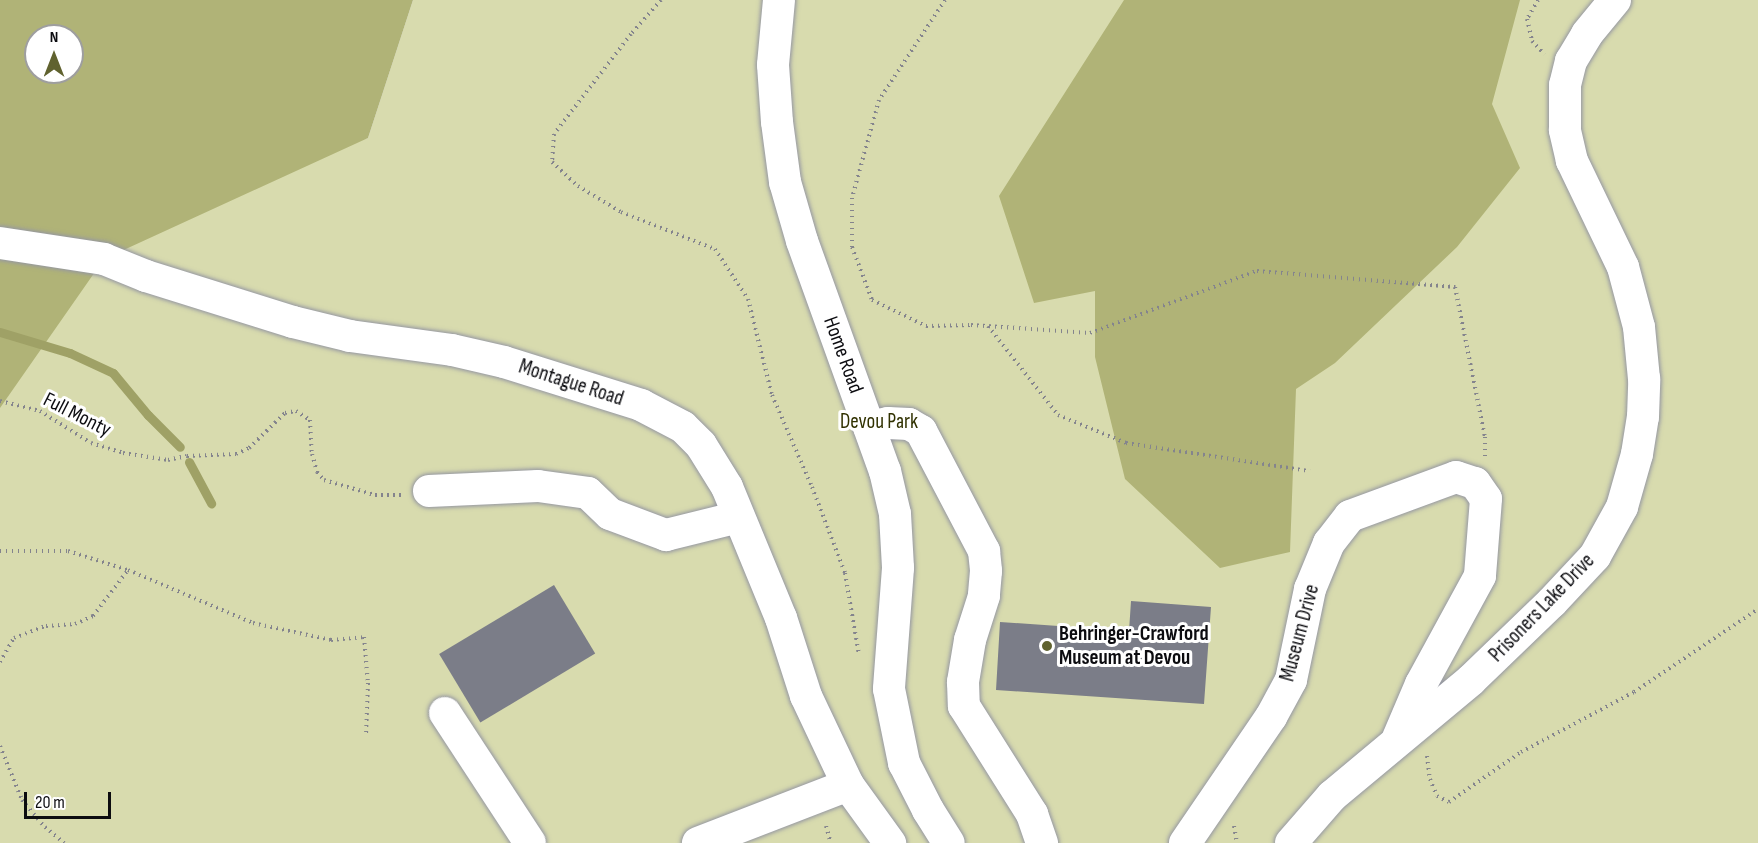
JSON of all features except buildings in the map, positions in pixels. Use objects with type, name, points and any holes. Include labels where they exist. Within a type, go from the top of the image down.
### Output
[{"type":"street","name":"Home Road","points":[[779,0],[773,65],[777,122],[785,182],[802,241],[885,471],[894,514],[898,568],[889,688],[904,763],[928,810],[949,843]]},
{"type":"street","name":"Prisoners Lake Drive","points":[[1291,843],[1332,796],[1471,680],[1552,602],[1595,556],[1622,507],[1637,454],[1643,417],[1644,379],[1639,327],[1623,267],[1572,161],[1564,130],[1565,85],[1571,61],[1587,34],[1615,0]]},
{"type":"street","name":"Montague Road","points":[[0,243],[104,259],[146,276],[293,322],[350,336],[452,350],[504,362],[641,405],[683,427],[701,445],[727,487],[781,618],[806,696],[848,785],[890,843]]},
{"type":"street","points":[[869,427],[888,423],[909,423],[921,431],[984,551],[986,572],[984,596],[970,640],[963,682],[964,706],[1032,814],[1042,843]]},
{"type":"street","name":"Museum Drive","points":[[1185,843],[1271,717],[1291,680],[1310,589],[1329,543],[1350,516],[1456,477],[1475,483],[1486,499]]},
{"type":"street","points":[[429,490],[538,486],[588,493],[610,514],[666,535],[739,516]]},
{"type":"street","points":[[1395,745],[1421,684],[1480,576],[1486,499]]},
{"type":"street","points":[[445,713],[530,843]]},
{"type":"street","points":[[698,843],[848,785]]},
{"type":"path","points":[[661,0],[631,34],[554,134],[552,162],[578,186],[621,212],[715,249],[748,299],[772,395],[812,487],[844,573],[861,662]]},
{"type":"path","points":[[945,0],[879,100],[852,198],[852,247],[872,300],[926,326],[988,326],[1090,333],[1257,271],[1455,287],[1485,436],[1486,499]]},
{"type":"path","points":[[1538,0],[1527,19],[1532,41],[1544,54],[1542,65]]},
{"type":"path","points":[[988,326],[1058,415],[1126,443],[1310,471]]},
{"type":"path","name":"Full Monty","points":[[0,400],[40,411],[91,443],[123,453],[168,460],[187,456],[236,454],[249,448],[285,413],[296,411],[310,420],[312,454],[316,472],[324,480],[375,495],[402,495],[429,490]]},
{"type":"path","points":[[0,551],[68,551],[128,570],[253,623],[331,640],[364,638],[368,683],[366,734]]},
{"type":"path","points":[[0,662],[14,638],[46,626],[75,624],[93,616],[128,570]]},
{"type":"path","points":[[1429,716],[1427,754],[1430,779],[1437,796],[1449,802],[1521,752],[1634,692],[1758,609]]},
{"type":"path","points":[[0,746],[22,800],[45,827],[64,843]]},
{"type":"path","points":[[1233,823],[1237,843]]},
{"type":"green space","points":[[0,0],[413,0],[368,138],[104,259],[0,408]]},
{"type":"green space","name":"Devou Park","points":[[413,0],[1758,0],[1758,843],[0,843],[0,243],[368,138]]},
{"type":"green space","points":[[1124,0],[1520,0],[1492,104],[1520,168],[1457,247],[1335,363],[1296,389],[1290,552],[1220,568],[1125,479],[1095,357],[1095,291],[1034,303],[999,196]]},
{"type":"waterway","points":[[0,332],[70,353],[113,373],[148,415],[180,447]]},
{"type":"waterway","points":[[189,462],[211,503]]},
{"type":"place","name":"Behringer-Crawford Museum at Devou","points":[[1047,646]]}]
